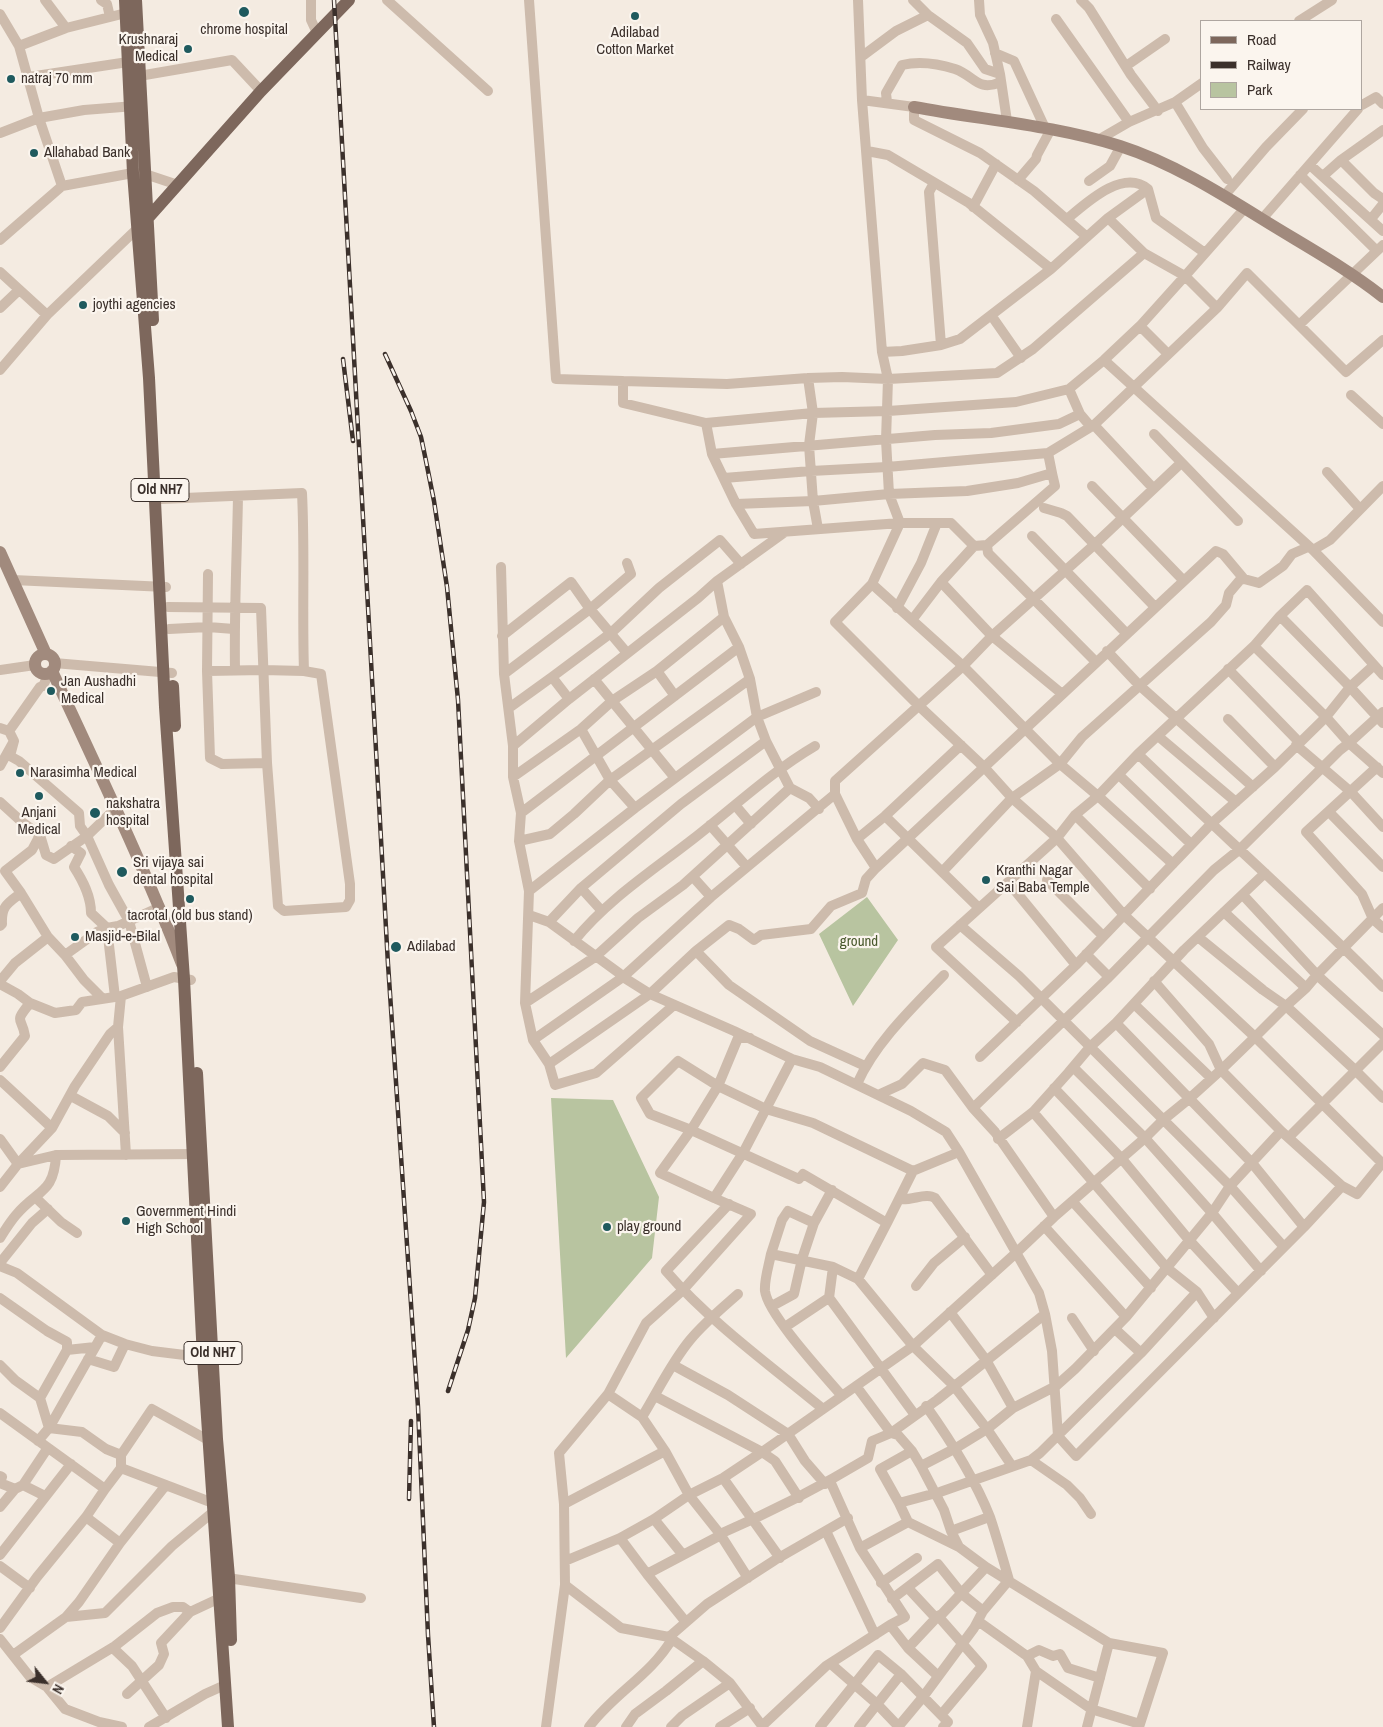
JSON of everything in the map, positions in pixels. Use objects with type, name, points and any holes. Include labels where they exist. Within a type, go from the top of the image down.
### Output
[{"type":"main road","points":[[125,0],[128,62],[135,106]]},
{"type":"main road","name":"Old NH7","points":[[136,0],[139,76],[135,106],[139,174],[148,218],[161,499],[163,587],[168,608],[168,673],[197,1154]]},
{"type":"main road","points":[[148,218],[261,92],[349,0]]},
{"type":"main road","name":"old NH7","points":[[139,174],[138,228],[149,378],[154,506],[163,587],[168,673]]},
{"type":"main road","name":"old NH7","points":[[197,1154],[208,1358],[208,1440],[213,1508],[224,1577],[220,1598],[228,1727]]},
{"type":"main road","name":"Old NH7","points":[[208,1358],[217,1439],[224,1577],[235,1727]]},
{"type":"street","points":[[46,0],[66,28]]},
{"type":"street","points":[[101,0],[107,4],[110,16]]},
{"type":"street","points":[[311,0],[312,20],[317,33]]},
{"type":"street","points":[[387,0],[488,91]]},
{"type":"street","points":[[529,0],[556,379],[727,384],[808,378],[888,379],[997,373],[1021,358],[1041,342],[1144,254]]},
{"type":"street","points":[[858,0],[862,100],[882,352],[888,379],[886,440],[889,494],[900,523],[872,584],[835,622],[918,705],[961,744],[1012,798],[1057,838],[1124,915],[1255,1038],[1382,1162],[1357,1194],[1342,1186],[1285,1134],[1221,1070],[1209,1044],[1154,981]]},
{"type":"street","points":[[979,0],[980,14],[995,52],[1007,121]]},
{"type":"street","points":[[1081,0],[1089,8],[1131,76],[1158,111]]},
{"type":"street","points":[[1301,20],[1332,0]]},
{"type":"street","points":[[916,1],[928,16],[967,43],[985,69],[1000,78]]},
{"type":"street","points":[[0,14],[19,46],[39,118],[62,186]]},
{"type":"street","points":[[19,46],[66,28],[110,16],[126,14]]},
{"type":"street","points":[[861,56],[896,31],[928,16]]},
{"type":"street","points":[[1056,19],[1129,122]]},
{"type":"street","points":[[1126,66],[1165,39]]},
{"type":"street","points":[[995,52],[1014,61],[1048,128],[1036,159],[1018,180]]},
{"type":"street","points":[[139,76],[232,60],[261,92]]},
{"type":"street","points":[[886,102],[886,93],[902,65],[915,61],[956,70],[981,85],[992,85],[1000,78]]},
{"type":"street","points":[[28,77],[128,62]]},
{"type":"street","points":[[1097,140],[1129,122],[1175,102],[1200,84]]},
{"type":"street","points":[[1363,104],[1376,96],[1383,104]]},
{"type":"street","points":[[862,100],[886,102],[1048,128],[1121,146],[1172,168],[1245,208],[1308,245],[1383,297]]},
{"type":"street","points":[[1175,102],[1203,148],[1227,179]]},
{"type":"street","points":[[0,133],[39,118],[84,110],[135,106]]},
{"type":"street","points":[[914,107],[914,120],[980,153],[1018,180],[1087,237]]},
{"type":"street","points":[[1224,196],[1266,146],[1302,110]]},
{"type":"street","points":[[1262,219],[1357,110]]},
{"type":"street","points":[[1323,176],[1341,160],[1383,130]]},
{"type":"street","points":[[1089,181],[1110,166],[1121,146]]},
{"type":"street","points":[[867,151],[888,155],[973,207],[1051,269]]},
{"type":"street","points":[[1341,160],[1374,193],[1383,199]]},
{"type":"street","points":[[973,207],[996,164]]},
{"type":"street","points":[[1310,165],[1383,231]]},
{"type":"street","points":[[0,240],[62,186],[139,174],[178,185]]},
{"type":"street","points":[[1299,325],[1380,248],[1300,175]]},
{"type":"street","points":[[1067,219],[1096,194],[1128,182],[1141,183],[1148,189],[1156,218],[1205,253]]},
{"type":"street","points":[[934,183],[929,192],[941,345]]},
{"type":"street","points":[[882,352],[941,345],[960,339],[1051,269],[1108,218],[1148,189]]},
{"type":"street","points":[[1371,219],[1383,204]]},
{"type":"street","points":[[623,381],[623,403],[706,423],[813,414],[1016,402],[1068,388],[1104,360],[1140,326],[1245,208]]},
{"type":"street","points":[[0,370],[47,315],[148,218]]},
{"type":"street","points":[[1108,218],[1144,254],[1184,276],[1217,308]]},
{"type":"street","points":[[0,272],[47,315]]},
{"type":"street","points":[[724,478],[811,470],[887,468],[1048,453],[1093,426],[1217,308],[1247,272],[1346,372],[1383,340]]},
{"type":"street","points":[[0,308],[19,290]]},
{"type":"street","points":[[991,315],[1021,358]]},
{"type":"street","points":[[1140,326],[1168,354]]},
{"type":"street","points":[[1104,360],[1311,549],[1383,622]]},
{"type":"street","points":[[808,378],[813,414],[809,445],[813,500],[818,529]]},
{"type":"street","points":[[1068,388],[1080,414],[1153,488]]},
{"type":"street","points":[[1351,395],[1383,424]]},
{"type":"street","points":[[712,454],[809,445],[991,433],[1059,424],[1080,414]]},
{"type":"street","points":[[706,423],[712,454],[736,504],[754,534],[900,523],[951,523],[974,546]]},
{"type":"street","points":[[1154,434],[1238,521]]},
{"type":"street","points":[[912,620],[941,582],[974,546],[987,545],[1055,486],[1048,453]]},
{"type":"street","points":[[876,868],[857,839],[835,794],[836,781],[963,666],[992,636],[1094,545],[1181,463]]},
{"type":"street","points":[[1327,472],[1360,509]]},
{"type":"street","points":[[736,504],[889,494],[967,492],[1018,483],[1052,473]]},
{"type":"street","points":[[1092,486],[1184,581]]},
{"type":"street","points":[[549,1064],[650,994],[696,951],[729,925],[739,929],[754,940],[761,935],[811,929],[831,906],[862,894],[866,879],[876,868],[984,768],[1061,693],[1216,551],[1223,554],[1244,579],[1259,583],[1283,566],[1292,554],[1327,542],[1383,486]]},
{"type":"street","points":[[161,499],[302,493],[304,671]]},
{"type":"street","points":[[235,670],[234,607],[237,575],[238,496]]},
{"type":"street","points":[[1044,508],[1064,514],[1155,607]]},
{"type":"street","points":[[897,608],[922,563],[937,523]]},
{"type":"street","points":[[513,746],[717,581],[786,531]]},
{"type":"street","points":[[1032,536],[1126,633]]},
{"type":"street","points":[[509,708],[611,633],[659,588],[720,540],[741,564]]},
{"type":"street","points":[[987,545],[988,553],[1032,600],[1096,662]]},
{"type":"street","points":[[0,552],[160,907],[186,975],[174,977],[118,997],[82,1002],[76,1010],[55,1013],[30,1003],[0,983],[15,963],[48,936]]},
{"type":"street","points":[[504,674],[590,610],[631,574],[627,563]]},
{"type":"street","points":[[501,567],[504,674],[513,746],[513,777],[520,813],[520,841],[529,891],[525,1003],[533,1040],[549,1064],[555,1085],[596,1073],[674,1005]]},
{"type":"street","points":[[208,574],[207,671],[210,758],[222,764],[267,763]]},
{"type":"street","points":[[943,871],[1012,798],[1060,764],[1082,737],[1210,622],[1226,605],[1229,593],[1240,580],[1244,579]]},
{"type":"street","points":[[12,580],[163,587]]},
{"type":"street","points":[[717,581],[724,616],[739,647],[750,679],[756,717],[766,741],[781,767],[790,788],[809,798],[819,809]]},
{"type":"street","points":[[502,636],[571,582],[590,610],[627,654]]},
{"type":"street","points":[[941,582],[992,636],[1061,693]]},
{"type":"street","points":[[872,584],[963,666],[1024,730],[1060,764],[1173,864]]},
{"type":"street","points":[[1017,1022],[936,947],[1057,838],[1075,815],[1098,796],[1176,717],[1254,646],[1280,616],[1307,590],[1383,675]]},
{"type":"street","points":[[168,608],[261,608],[264,670],[267,763],[278,906],[284,910],[346,907],[350,900],[350,884],[323,676],[317,672],[304,671],[264,670],[207,671]]},
{"type":"street","points":[[513,777],[581,728],[612,702],[657,671],[724,616]]},
{"type":"street","points":[[974,1108],[1109,977],[1214,870],[1240,849],[1340,750],[1381,718],[1280,616]]},
{"type":"street","points":[[169,629],[208,627],[234,629]]},
{"type":"street","points":[[1254,646],[1326,717],[1350,744],[1380,770],[1350,792],[1306,832],[1362,894],[1373,919],[1383,928]]},
{"type":"street","points":[[520,813],[739,647]]},
{"type":"street","points":[[1107,651],[1139,685],[1253,787]]},
{"type":"street","points":[[2,668],[35,665],[39,656],[50,665],[168,673]]},
{"type":"street","points":[[0,766],[8,734],[40,687],[43,686],[50,665]]},
{"type":"street","points":[[980,1056],[1076,965],[1211,824],[1253,787],[1326,717],[1350,687],[1372,667],[1375,667]]},
{"type":"street","points":[[1228,669],[1297,744],[1350,792],[1383,827]]},
{"type":"street","points":[[657,671],[675,696]]},
{"type":"street","points":[[552,677],[569,699]]},
{"type":"street","points":[[594,679],[675,778]]},
{"type":"street","points":[[520,841],[550,834],[610,780],[750,679]]},
{"type":"street","points":[[529,891],[756,717],[816,692]]},
{"type":"street","points":[[1228,719],[1275,766]]},
{"type":"street","points":[[581,728],[610,780],[635,808]]},
{"type":"street","points":[[8,734],[10,756],[19,761],[79,813],[80,826],[87,836],[109,885],[129,921],[147,987]]},
{"type":"street","points":[[1158,736],[1236,802]]},
{"type":"street","points":[[549,922],[581,888],[680,804],[766,741]]},
{"type":"street","points":[[857,839],[885,816],[961,744]]},
{"type":"street","points":[[574,941],[602,910],[781,767],[815,746]]},
{"type":"street","points":[[1138,754],[1383,987]]},
{"type":"street","points":[[1119,775],[1191,844]]},
{"type":"street","points":[[525,1003],[595,957],[638,918],[693,877],[790,788]]},
{"type":"street","points":[[533,1040],[623,977],[711,898],[835,794]]},
{"type":"street","points":[[0,802],[22,822],[40,834],[46,855],[54,859],[87,836],[116,808]]},
{"type":"street","points":[[735,804],[751,824]]},
{"type":"street","points":[[1329,812],[1383,867]]},
{"type":"street","points":[[1075,815],[1150,889]]},
{"type":"street","points":[[885,816],[979,908]]},
{"type":"street","points":[[710,825],[747,867]]},
{"type":"street","points":[[40,834],[32,850],[3,868],[48,936],[84,980],[102,998]]},
{"type":"street","points":[[71,846],[81,853],[74,867],[84,882],[91,903],[91,913],[107,928],[118,997],[118,1027],[126,1155]]},
{"type":"street","points":[[998,1139],[1033,1112],[1090,1046],[1134,1004],[1198,937],[1265,873]]},
{"type":"street","points":[[693,877],[711,898]]},
{"type":"street","points":[[1047,880],[1103,936]]},
{"type":"street","points":[[1008,882],[1076,965]]},
{"type":"street","points":[[581,888],[602,910]]},
{"type":"street","points":[[0,926],[2,924],[2,913],[6,905],[21,893]]},
{"type":"street","points":[[1243,895],[1317,974],[1383,1035]]},
{"type":"street","points":[[65,955],[97,932],[118,926],[160,907]]},
{"type":"street","points":[[565,1561],[620,1538],[654,1519],[689,1495],[723,1478],[913,1346],[1054,1217],[1145,1138],[1162,1120],[1221,1070],[1306,988],[1317,974],[1383,908]]},
{"type":"street","points":[[1224,912],[1306,988]]},
{"type":"street","points":[[529,915],[549,922],[623,977],[650,994],[751,1038],[792,1059],[820,1067],[857,1084],[911,1111],[946,1132],[1039,1293],[1052,1351],[1056,1386],[1058,1436],[1076,1456],[1261,1271],[1342,1186]]},
{"type":"street","points":[[960,925],[1019,976],[1090,1046],[1230,1186],[1284,1247]]},
{"type":"street","points":[[1198,937],[1263,990],[1286,1006],[1383,1098]]},
{"type":"street","points":[[696,951],[729,985],[810,1041],[865,1066]]},
{"type":"street","points":[[1086,954],[1109,977]]},
{"type":"street","points":[[857,1084],[865,1066],[908,1012],[944,975]]},
{"type":"street","points":[[0,1067],[25,1036],[19,1022],[30,1003]]},
{"type":"street","points":[[1134,1004],[1211,1078]]},
{"type":"street","points":[[1116,1022],[1252,1162],[1304,1227]]},
{"type":"street","points":[[0,1187],[18,1164],[52,1128],[76,1086],[110,1034],[118,1027]]},
{"type":"street","points":[[546,1727],[565,1585],[564,1504],[559,1453],[608,1394],[646,1323],[683,1290],[751,1214],[660,1173],[691,1130],[718,1086],[738,1038],[751,1038]]},
{"type":"street","points":[[921,1466],[987,1429],[1013,1408],[1056,1386],[1094,1351],[1126,1317],[1212,1213],[1230,1186],[1252,1162],[1321,1103],[1383,1042]]},
{"type":"street","points":[[714,1198],[743,1153],[792,1059]]},
{"type":"street","points":[[886,1223],[803,1174],[799,1179],[691,1130],[650,1114],[641,1098],[678,1061],[718,1086],[766,1109],[814,1123],[913,1171]]},
{"type":"street","points":[[878,1094],[902,1084],[923,1063],[945,1070],[995,1132],[998,1139],[1054,1217]]},
{"type":"street","points":[[1073,1067],[1145,1138],[1261,1271]]},
{"type":"street","points":[[0,1080],[52,1128]]},
{"type":"street","points":[[1054,1088],[1122,1158],[1189,1240],[1238,1294]]},
{"type":"street","points":[[71,1096],[108,1116],[125,1133]]},
{"type":"street","points":[[1033,1112],[1167,1268],[1197,1292],[1214,1318]]},
{"type":"street","points":[[0,1139],[18,1164]]},
{"type":"street","points":[[858,1279],[913,1171],[959,1152]]},
{"type":"street","points":[[18,1164],[56,1155],[197,1154]]},
{"type":"street","points":[[0,1238],[16,1214],[50,1184],[54,1174],[56,1155]]},
{"type":"street","points":[[772,1306],[794,1294],[802,1260],[814,1223],[832,1190]]},
{"type":"street","points":[[899,1199],[909,1200],[931,1195],[965,1237],[992,1275]]},
{"type":"street","points":[[35,1197],[61,1222],[77,1233]]},
{"type":"street","points":[[1073,1202],[1151,1288]]},
{"type":"street","points":[[729,1204],[666,1271],[683,1290],[712,1316],[824,1409]]},
{"type":"street","points":[[48,1209],[32,1223],[0,1265],[17,1274],[102,1335],[124,1344],[152,1351],[208,1358]]},
{"type":"street","points":[[814,1223],[788,1211],[782,1220],[771,1254],[765,1287],[766,1294],[785,1327],[842,1396]]},
{"type":"street","points":[[1044,1226],[1126,1317]]},
{"type":"street","points":[[916,1286],[934,1263],[965,1237]]},
{"type":"street","points":[[771,1254],[833,1267],[858,1279],[913,1346],[954,1386],[1012,1466]]},
{"type":"street","points":[[785,1327],[828,1298],[833,1267]]},
{"type":"street","points":[[899,1503],[936,1494],[1032,1460],[1141,1353],[1197,1292]]},
{"type":"street","points":[[642,1416],[656,1396],[664,1378],[689,1341],[712,1316],[738,1294]]},
{"type":"street","points":[[0,1298],[47,1331],[67,1342],[68,1350],[40,1398]]},
{"type":"street","points":[[828,1298],[832,1300],[915,1415]]},
{"type":"street","points":[[950,1312],[986,1360],[1013,1408]]},
{"type":"street","points":[[646,1574],[720,1534],[799,1498],[868,1458],[872,1441],[891,1433],[1045,1314]]},
{"type":"street","points":[[1072,1318],[1094,1351]]},
{"type":"street","points":[[1115,1329],[1141,1353]]},
{"type":"street","points":[[38,1441],[49,1428],[102,1335]]},
{"type":"street","points":[[88,1359],[114,1368],[124,1344]]},
{"type":"street","points":[[68,1350],[95,1347]]},
{"type":"street","points":[[565,1585],[621,1628],[670,1638],[703,1660],[730,1683],[763,1726],[831,1664],[905,1617],[881,1583],[860,1548],[848,1518],[828,1482],[805,1461],[788,1434],[674,1365]]},
{"type":"street","points":[[0,1366],[40,1398],[49,1428]]},
{"type":"street","points":[[856,1386],[891,1433],[898,1435],[912,1451],[944,1510],[959,1547]]},
{"type":"street","points":[[608,1394],[642,1416],[689,1495],[720,1534],[748,1578]]},
{"type":"street","points":[[656,1396],[762,1452],[775,1462],[799,1498]]},
{"type":"street","points":[[926,1406],[956,1448],[990,1517],[1009,1580]]},
{"type":"street","points":[[0,1628],[86,1517],[104,1489],[121,1468],[121,1455],[152,1409],[208,1440]]},
{"type":"street","points":[[0,1413],[104,1489]]},
{"type":"street","points":[[49,1428],[82,1432],[106,1449],[121,1455]]},
{"type":"street","points":[[0,1507],[19,1487],[47,1449]]},
{"type":"street","points":[[564,1504],[664,1451]]},
{"type":"street","points":[[912,1451],[880,1469],[908,1522],[959,1547],[986,1567],[1110,1643],[1163,1653],[1140,1725],[1091,1709],[1036,1671],[1027,1656],[978,1622]]},
{"type":"street","points":[[1032,1460],[1074,1491],[1091,1514]]},
{"type":"street","points":[[0,1555],[71,1464]]},
{"type":"street","points":[[66,1617],[105,1613],[213,1508],[166,1485],[121,1468]]},
{"type":"street","points":[[0,1476],[2,1477],[0,1483],[45,1496]]},
{"type":"street","points":[[723,1478],[780,1558]]},
{"type":"street","points":[[13,1655],[66,1617],[79,1602],[120,1543],[166,1485]]},
{"type":"street","points":[[86,1517],[120,1543]]},
{"type":"street","points":[[951,1530],[990,1517]]},
{"type":"street","points":[[589,1727],[598,1715],[652,1667],[670,1638],[707,1604],[848,1518]]},
{"type":"street","points":[[654,1519],[683,1555]]},
{"type":"street","points":[[860,1548],[908,1522]]},
{"type":"street","points":[[826,1531],[875,1635]]},
{"type":"street","points":[[620,1538],[646,1574],[686,1622]]},
{"type":"street","points":[[881,1583],[917,1558]]},
{"type":"street","points":[[892,1599],[938,1564],[962,1594],[983,1612]]},
{"type":"street","points":[[0,1566],[30,1588]]},
{"type":"street","points":[[908,1648],[986,1567]]},
{"type":"street","points":[[224,1577],[362,1598]]},
{"type":"street","points":[[831,1664],[877,1704],[898,1727],[923,1697],[978,1622],[983,1612],[1009,1580]]},
{"type":"street","points":[[863,1643],[901,1674],[946,1723],[982,1666],[938,1616],[934,1616],[908,1588]]},
{"type":"street","points":[[127,1694],[159,1665],[164,1654],[161,1643],[190,1612],[220,1598]]},
{"type":"street","points":[[48,1687],[113,1648],[157,1613],[173,1607],[183,1607],[190,1612]]},
{"type":"street","points":[[890,1626],[908,1648],[938,1676]]},
{"type":"street","points":[[0,1639],[30,1677],[48,1687],[65,1708],[99,1722],[122,1727]]},
{"type":"street","points":[[1087,1727],[1110,1643]]},
{"type":"street","points":[[113,1648],[132,1666],[166,1718]]},
{"type":"street","points":[[1027,1656],[1039,1650],[1053,1656],[1060,1654],[1068,1668],[1100,1678]]},
{"type":"street","points":[[820,1727],[878,1655]]},
{"type":"street","points":[[626,1727],[635,1714],[703,1660]]},
{"type":"street","points":[[1028,1727],[1036,1671]]},
{"type":"street","points":[[859,1727],[901,1674]]},
{"type":"street","points":[[671,1727],[682,1716],[730,1683]]},
{"type":"street","points":[[149,1727],[205,1694],[226,1685]]},
{"type":"street","points":[[720,1727],[750,1708]]},
{"type":"green space","name":"ground","points":[[867,897],[898,940],[853,1006],[819,934]]},
{"type":"green space","name":"play ground","points":[[551,1098],[613,1100],[659,1197],[652,1258],[566,1358]]},
{"type":"railway","points":[[334,0],[388,964],[418,1407],[434,1727]]},
{"type":"railway","points":[[385,354],[421,437],[434,501],[447,587],[458,700],[484,1202],[475,1298],[468,1330],[448,1391]]},
{"type":"railway","points":[[343,359],[353,441]]},
{"type":"railway","points":[[409,1499],[411,1421]]},
{"type":"place","name":"chrome hospital","points":[[244,12]]},
{"type":"place","name":"Adilabad Cotton Market","points":[[635,16]]},
{"type":"place","name":"Krushnaraj Medical","points":[[188,49]]},
{"type":"place","name":"natraj 70 mm","points":[[11,79]]},
{"type":"place","name":"Allahabad Bank","points":[[34,153]]},
{"type":"place","name":"joythi agencies","points":[[83,305]]},
{"type":"place","name":"Jan Aushadhi Medical","points":[[51,691]]},
{"type":"place","name":"Narasimha Medical","points":[[20,773]]},
{"type":"place","name":"Anjani Medical","points":[[39,796]]},
{"type":"place","name":"nakshatra hospital","points":[[95,813]]},
{"type":"place","name":"Sri vijaya sai dental hospital","points":[[122,872]]},
{"type":"place","name":"Kranthi Nagar Sai Baba Temple","points":[[986,880]]},
{"type":"place","name":"tacrotal (old bus stand)","points":[[190,899]]},
{"type":"place","name":"Masjid-e-Bilal","points":[[75,937]]},
{"type":"place","name":"Adilabad","points":[[396,947]]},
{"type":"place","name":"Government Hindi High School","points":[[126,1221]]},
{"type":"place","name":"play ground","points":[[607,1227]]}]
